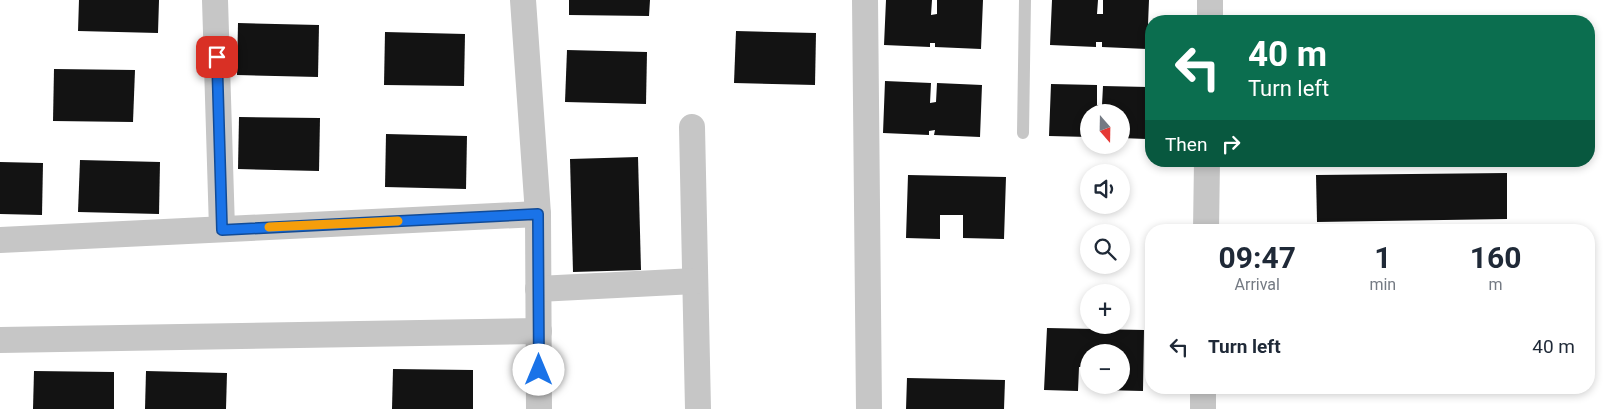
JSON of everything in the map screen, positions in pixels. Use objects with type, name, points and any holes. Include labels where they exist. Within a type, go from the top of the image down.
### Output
[{"type":"street","points":[[215,0],[222,230]]},
{"type":"street","points":[[523,0],[538,214],[539,409]]},
{"type":"street","points":[[864,0],[869,409]]},
{"type":"street","points":[[1210,0],[1210,15]]},
{"type":"street","points":[[692,127],[698,409]]},
{"type":"street","points":[[1206,224],[1207,167]]},
{"type":"street","points":[[0,240],[538,214]]},
{"type":"street","points":[[538,288],[695,281]]},
{"type":"street","points":[[0,340],[539,331]]},
{"type":"street","points":[[1203,409],[1204,394]]},
{"type":"lane","points":[[1023,133],[1025,0]]},
{"type":"building","points":[[79,0],[159,0],[158,33],[78,31]]},
{"type":"building","points":[[569,0],[650,0],[649,16],[569,15]]},
{"type":"building","points":[[886,0],[932,0],[931,15],[937,14],[937,0],[983,0],[981,49],[935,47],[935,43],[930,43],[930,47],[884,45]]},
{"type":"building","points":[[1052,0],[1098,0],[1097,14],[1103,14],[1103,0],[1149,0],[1148,15],[1145,15],[1145,49],[1102,47],[1102,42],[1096,42],[1096,47],[1050,45]]},
{"type":"building","points":[[238,23],[319,25],[318,77],[237,75]]},
{"type":"building","points":[[736,31],[816,33],[815,85],[734,83]]},
{"type":"building","points":[[385,32],[465,34],[464,86],[384,85]]},
{"type":"building","points":[[567,50],[647,52],[646,104],[565,102]]},
{"type":"building","points":[[54,69],[135,70],[133,122],[53,121]]},
{"type":"building","points":[[885,81],[931,83],[930,103],[936,102],[937,83],[982,85],[980,137],[934,135],[935,130],[929,131],[929,135],[883,133]]},
{"type":"building","points":[[1051,84],[1097,85],[1097,104],[1080,104],[1080,137],[1049,136]]},
{"type":"building","points":[[1103,86],[1145,87],[1145,139],[1130,138],[1130,104],[1102,104]]},
{"type":"building","points":[[239,117],[320,118],[319,171],[238,169]]},
{"type":"building","points":[[386,134],[467,136],[466,189],[385,187]]},
{"type":"building","points":[[638,157],[641,270],[573,272],[570,159]]},
{"type":"building","points":[[80,160],[160,162],[159,214],[78,212]]},
{"type":"building","points":[[0,162],[43,163],[42,215],[0,214]]},
{"type":"building","points":[[1507,173],[1507,219],[1317,222],[1316,175]]},
{"type":"building","points":[[908,175],[1006,177],[1004,239],[963,238],[963,215],[940,215],[940,239],[906,238]]},
{"type":"building","points":[[1047,328],[1080,329],[1080,334],[1130,334],[1130,330],[1144,330],[1143,391],[1130,391],[1130,344],[1080,344],[1078,391],[1044,390]]},
{"type":"building","points":[[393,369],[473,370],[473,409],[392,409]]},
{"type":"building","points":[[34,371],[114,372],[114,409],[33,409]]},
{"type":"building","points":[[146,371],[227,373],[226,409],[145,409]]},
{"type":"building","points":[[907,378],[1005,380],[1004,409],[906,409]]},
{"type":"slow traffic","points":[[269,227],[398,221]]},
{"type":"route","points":[[217,57],[222,230],[538,214],[539,370]]}]
